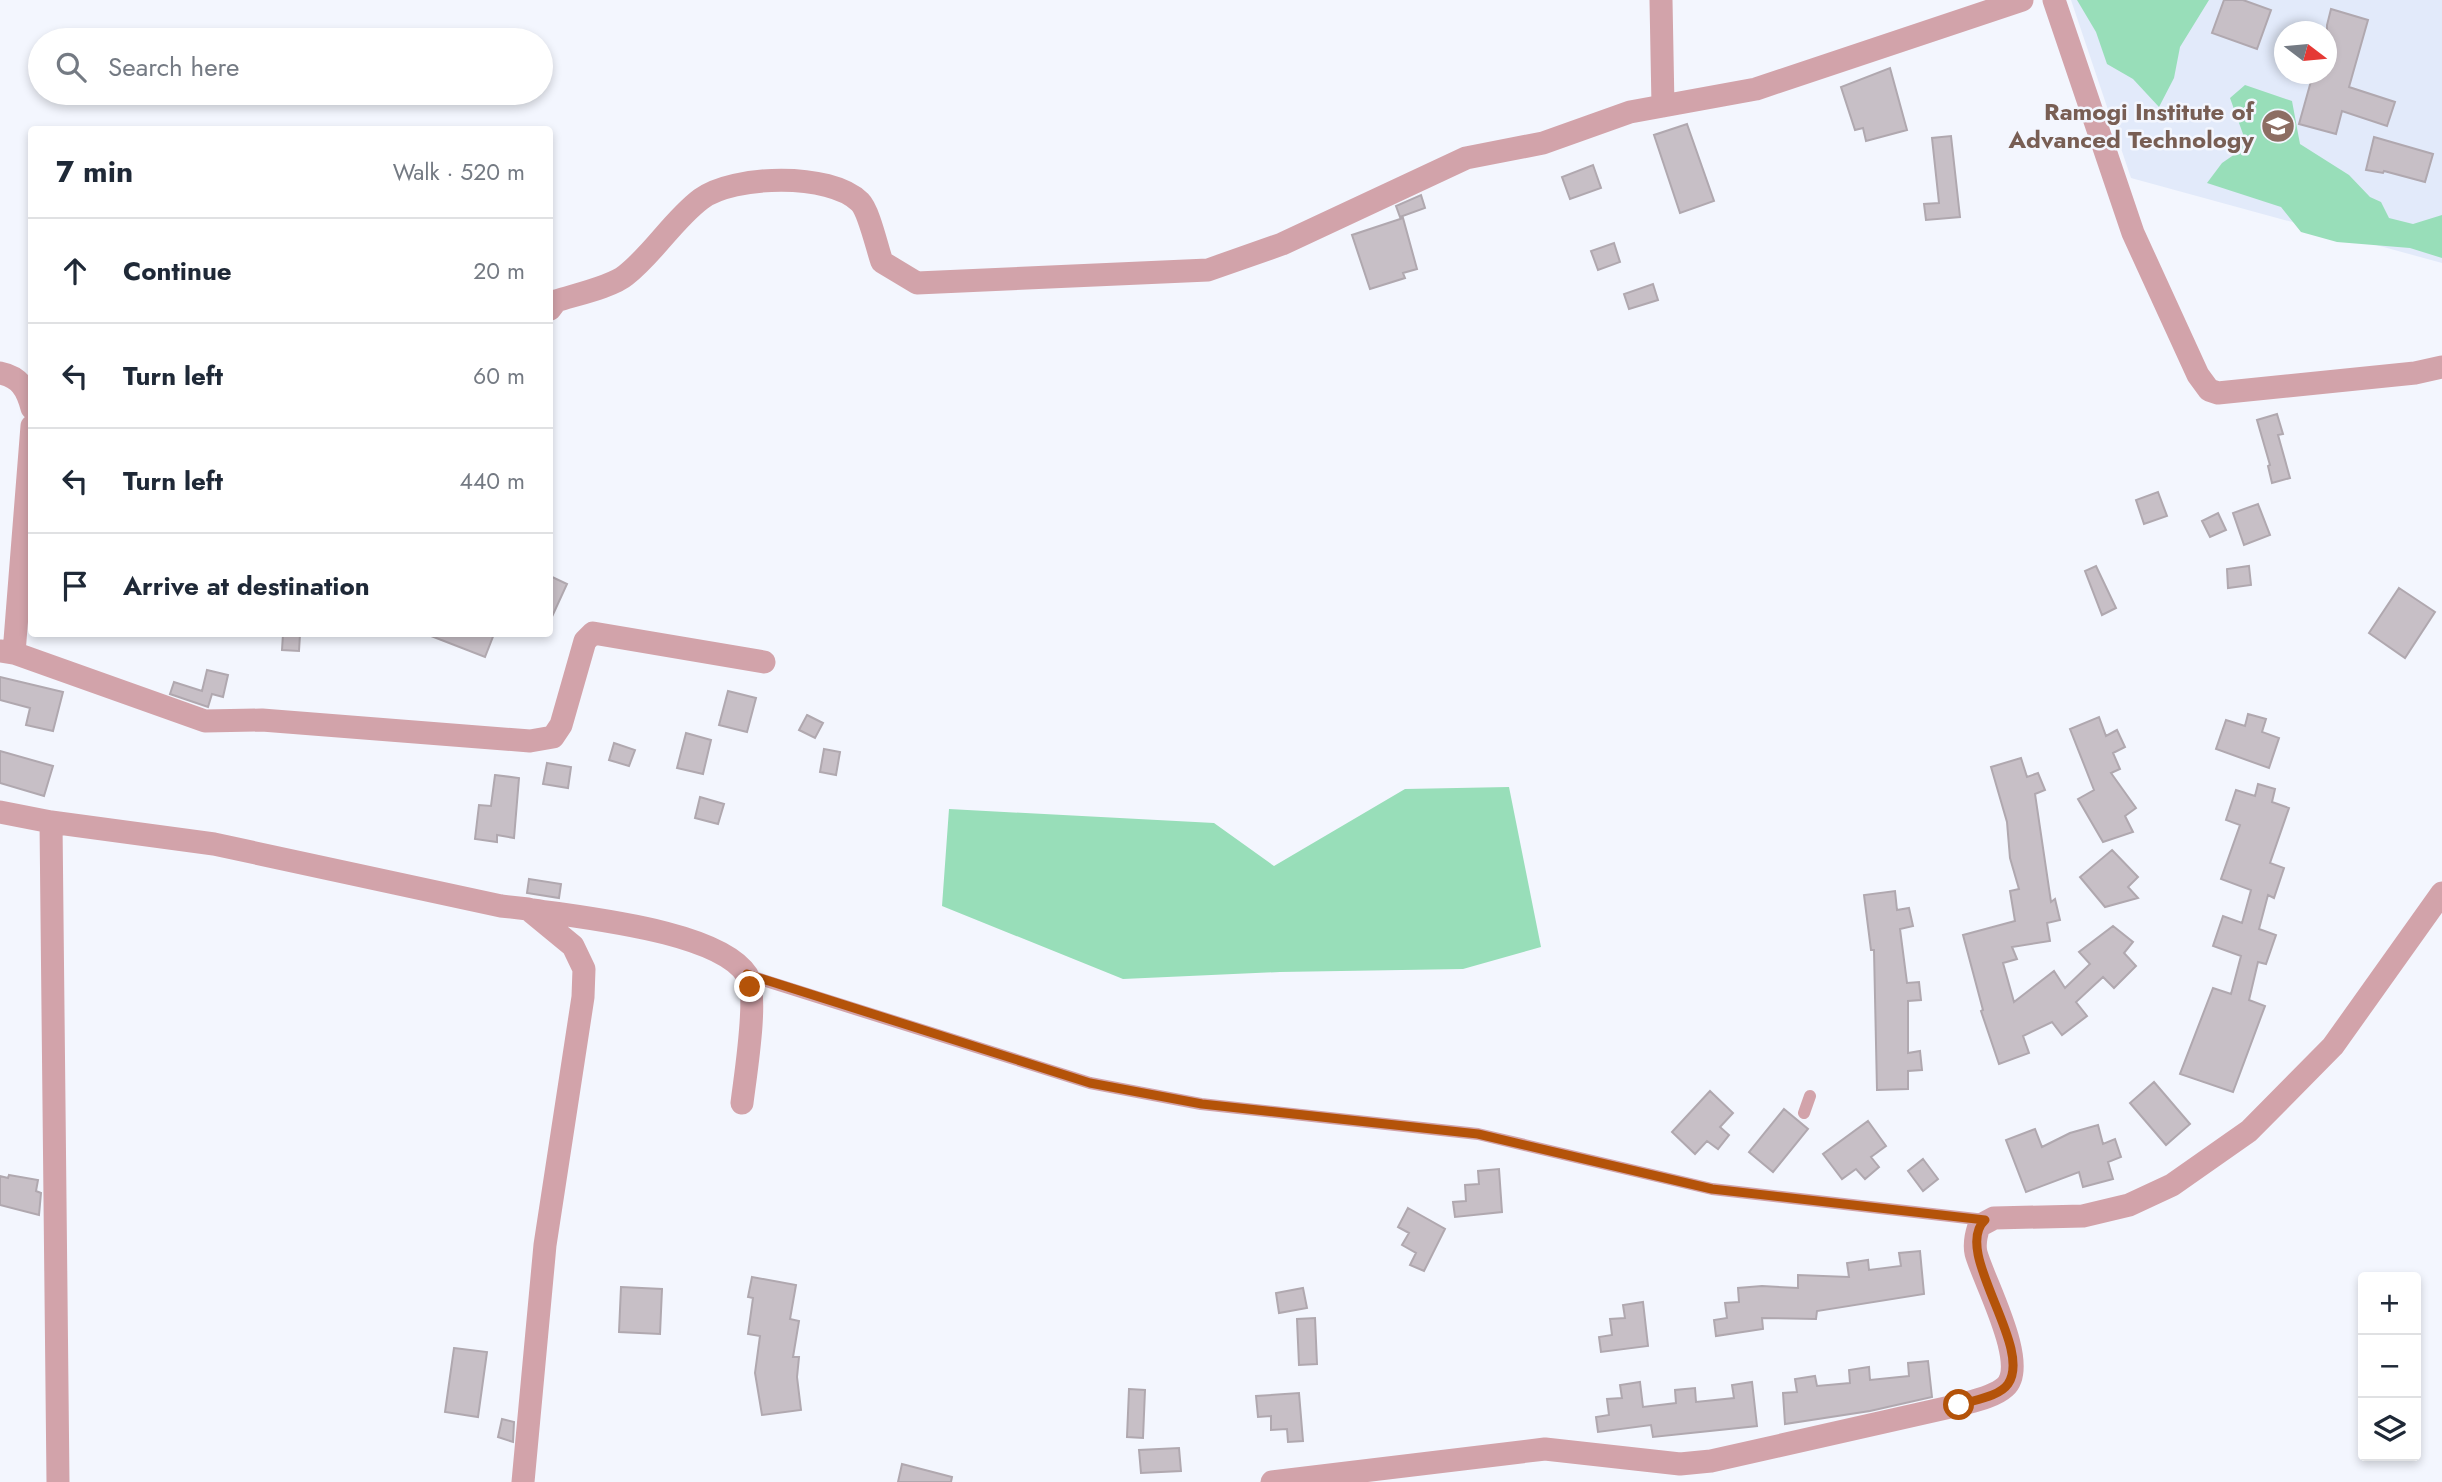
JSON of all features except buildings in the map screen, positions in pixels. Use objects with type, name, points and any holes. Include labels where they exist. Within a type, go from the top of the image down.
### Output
[{"type":"street","points":[[1661,0],[1663,106]]},
{"type":"street","points":[[553,305],[556,301],[624,277],[701,199],[720,188],[766,180],[825,186],[850,194],[862,203],[881,262],[917,283],[1208,270],[1282,244],[1466,158],[1543,143],[1630,112],[1756,89],[2022,0]]},
{"type":"street","points":[[2054,0],[2133,233],[2199,375],[2209,390],[2213,393],[2229,392],[2415,373],[2442,367]]},
{"type":"street","points":[[0,373],[14,376],[28,394]]},
{"type":"street","points":[[28,462],[7,652],[205,720],[262,720],[530,741],[553,737],[561,725],[585,641],[593,633],[764,662]]},
{"type":"street","points":[[0,812],[51,822],[214,844],[501,906],[680,936],[705,946],[747,974],[751,1020],[742,1103]]},
{"type":"street","points":[[51,822],[58,1482]]},
{"type":"street","points":[[1272,1482],[1545,1449],[1680,1464],[1712,1461],[1959,1405],[1999,1392],[2010,1380],[2012,1366],[1991,1286],[1976,1252],[1977,1233],[1985,1220],[2083,1216],[2129,1205],[2172,1185],[2249,1131],[2333,1046],[2442,892]]},
{"type":"street","points":[[523,1482],[545,1245],[583,997],[584,969],[573,946],[528,909]]},
{"type":"lane","points":[[747,974],[1090,1083],[1202,1104],[1478,1134],[1712,1189],[1985,1220]]},
{"type":"lane","points":[[1804,1114],[1810,1096]]},
{"type":"shaded area","name":"Ramogi Institute of Advanced Technology","points":[[2071,0],[2442,0],[2442,263],[2131,178]]},
{"type":"green space","points":[[2077,0],[2209,0],[2180,47],[2174,78],[2159,107],[2133,79],[2107,64],[2096,32]]},
{"type":"green space","points":[[2245,85],[2292,101],[2300,144],[2349,175],[2370,197],[2381,202],[2389,218],[2413,224],[2442,215],[2442,258],[2410,248],[2337,242],[2301,232],[2281,207],[2207,183],[2222,163],[2238,152],[2243,134],[2230,98]]},
{"type":"green space","points":[[1509,787],[1541,947],[1463,969],[1280,972],[1123,979],[942,906],[949,809],[1214,823],[1274,866],[1405,789]]},
{"type":"place","name":"Ramogi Institute of Advanced Technology","points":[[2278,126]]},
{"type":"route","points":[[750,987],[747,974],[1090,1083],[1202,1104],[1478,1134],[1712,1189],[1985,1220],[1979,1226],[1975,1240],[1976,1252],[1991,1286],[2003,1326],[2012,1360],[2012,1374],[2007,1386],[1999,1392],[1959,1405]]}]
